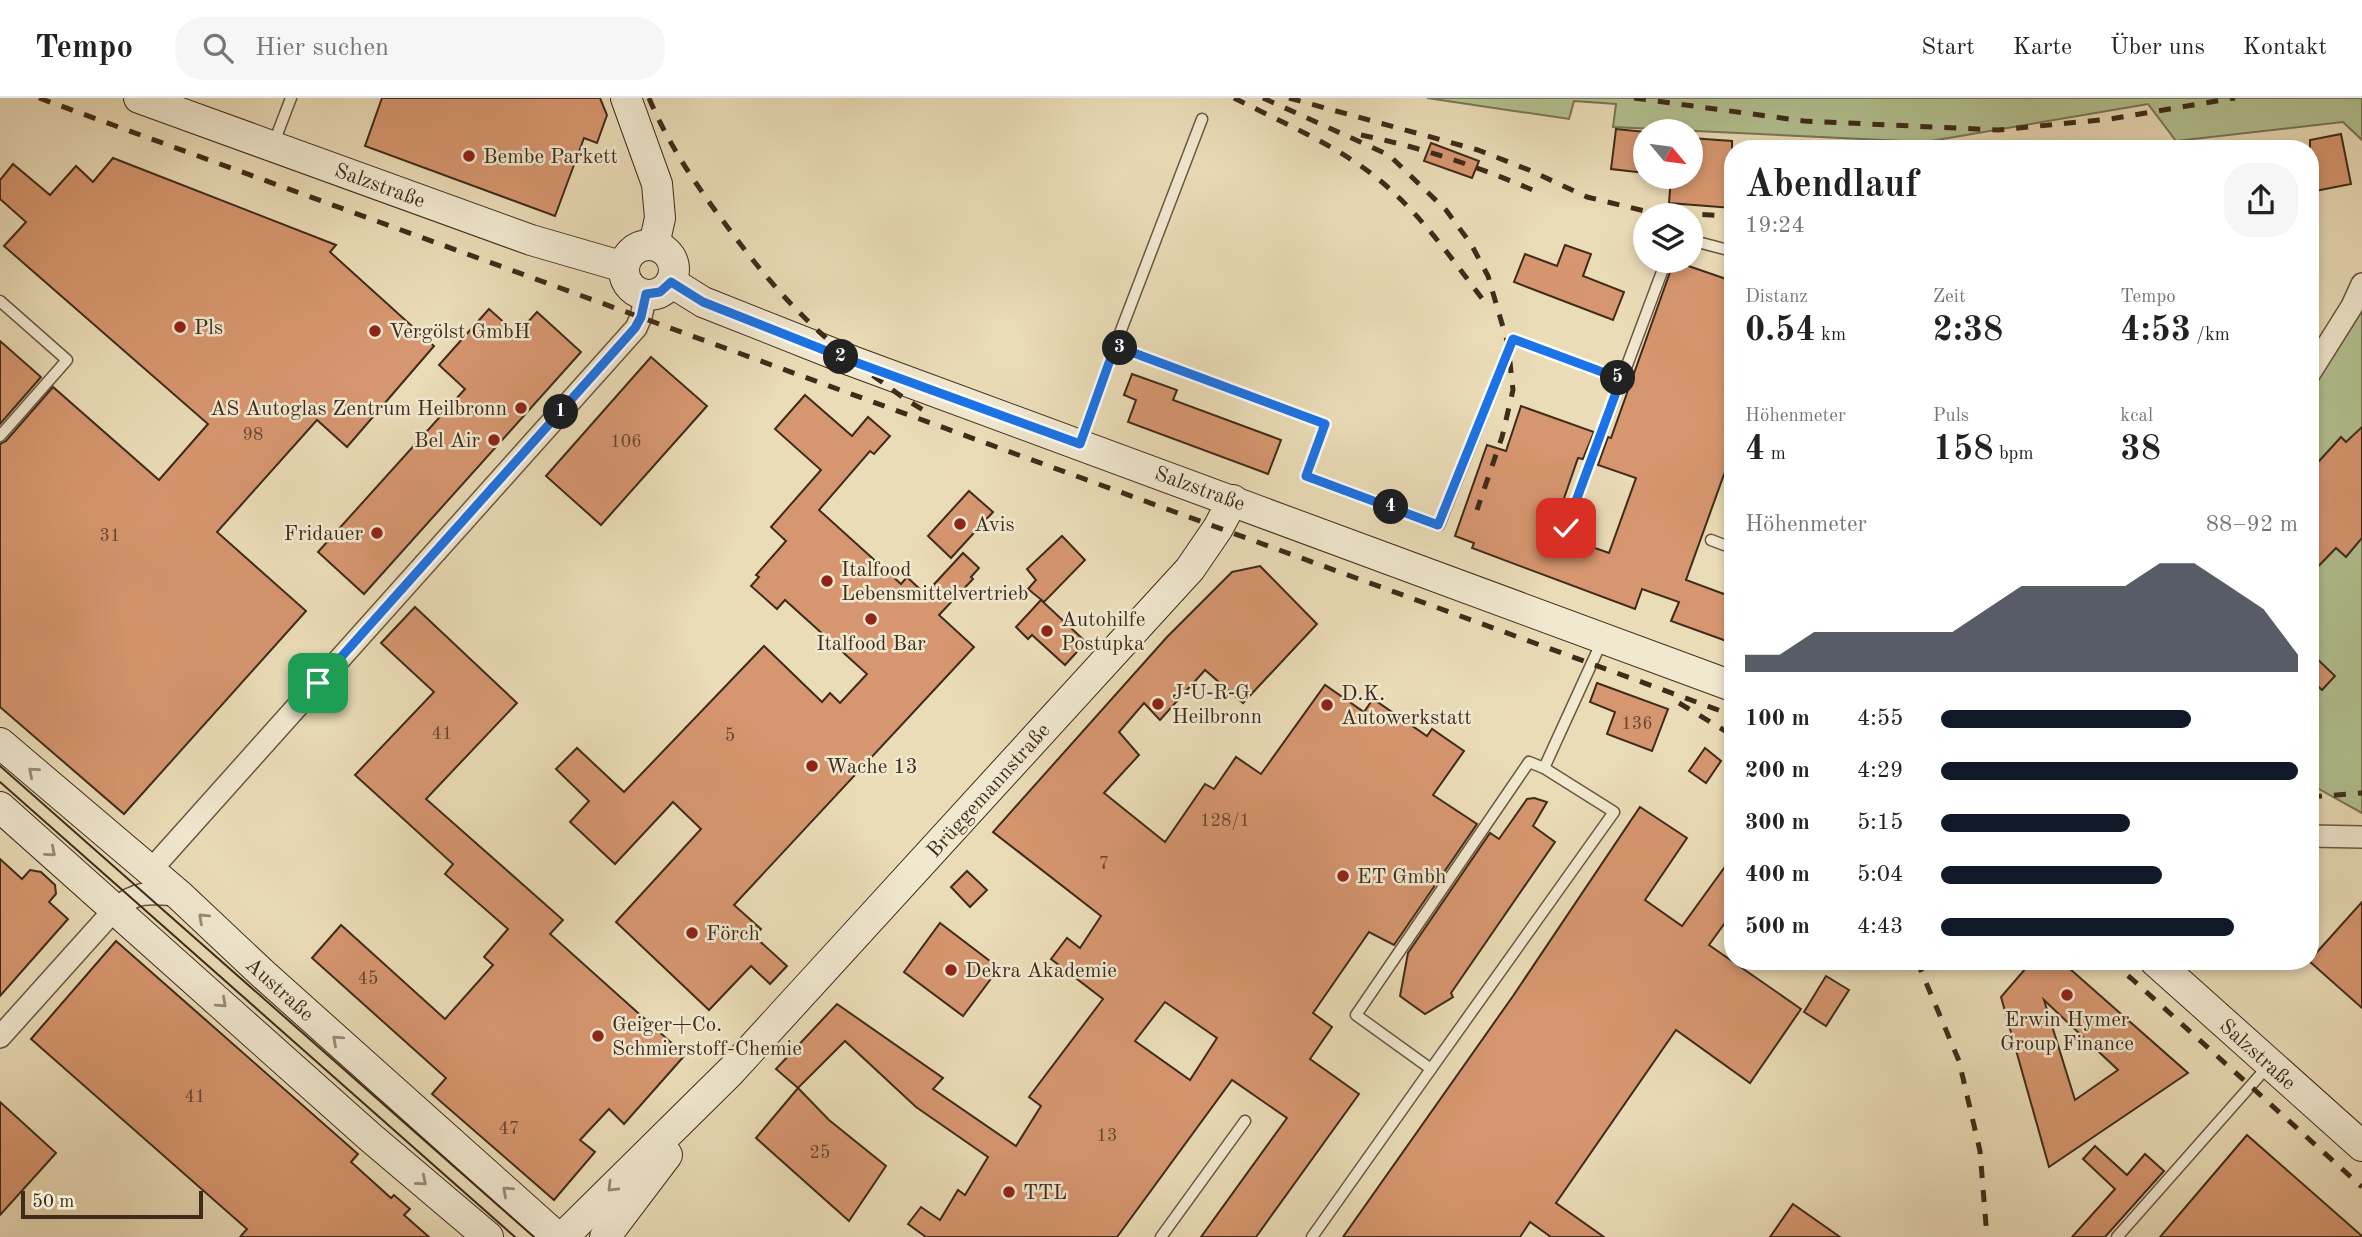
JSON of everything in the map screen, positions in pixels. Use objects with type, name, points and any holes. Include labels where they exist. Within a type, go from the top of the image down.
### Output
[{"type":"street","name":"Salzstraße","points":[[139,98],[531,240],[624,267]]},
{"type":"street","points":[[626,98],[657,184],[660,218],[654,245]]},
{"type":"street","points":[[150,871],[635,328],[658,288],[673,274],[671,260],[662,248],[646,245],[631,252],[624,267],[624,275],[632,288],[658,288]]},
{"type":"street","points":[[2319,359],[2352,306],[2362,284]]},
{"type":"street","name":"Salzstraße","points":[[658,288],[703,302],[852,361],[1724,683]]},
{"type":"street","name":"Brüggemannstraße","points":[[563,1237],[731,1070],[1190,569],[1233,500]]},
{"type":"street","name":"Austraße","points":[[0,743],[179,895],[273,984],[557,1237]]},
{"type":"street","points":[[0,807],[370,1137],[488,1237]]},
{"type":"street","points":[[2319,836],[2362,837]]},
{"type":"street","points":[[0,1037],[115,909],[130,897],[144,893],[179,895]]},
{"type":"street","name":"Salzstraße","points":[[2165,970],[2362,1146]]},
{"type":"street","name":"Brüggemannstraße","points":[[605,1237],[731,1070]]},
{"type":"lane","points":[[273,146],[291,98]]},
{"type":"lane","points":[[1080,444],[1202,119]]},
{"type":"lane","points":[[1703,243],[1724,249]]},
{"type":"lane","points":[[1566,528],[1661,273]]},
{"type":"lane","points":[[0,302],[67,360],[0,436]]},
{"type":"lane","points":[[1115,346],[1325,424],[1306,476],[1438,525],[1513,339],[1621,379]]},
{"type":"lane","points":[[1711,540],[1724,545]]},
{"type":"lane","points":[[1544,768],[1603,639]]},
{"type":"lane","points":[[1312,1237],[1614,812],[1544,768],[1529,762],[1356,1015],[1431,1069]]},
{"type":"lane","points":[[2117,1237],[2269,1065]]},
{"type":"lane","points":[[1161,1237],[1245,1121]]},
{"type":"green space","points":[[1427,98],[2362,98],[2362,140],[2343,122],[2175,140],[2148,104],[1937,140],[1883,140],[1703,131],[1703,119],[1633,119],[1633,128],[1613,127],[1616,104],[1574,101],[1569,119]]},
{"type":"green space","points":[[2362,293],[2362,813],[2319,789],[2319,373]]},
{"type":"building","points":[[382,98],[600,98],[607,115],[597,143],[584,138],[555,216],[365,146]]},
{"type":"building","points":[[1616,129],[1633,131],[1633,172],[1611,169]]},
{"type":"building","points":[[2341,134],[2351,184],[2319,190],[2319,140],[2310,140]]},
{"type":"building","points":[[1703,139],[1724,140],[1724,207],[1703,206],[1703,203],[1669,203],[1670,189],[1703,189]]},
{"type":"building","points":[[1431,143],[1479,161],[1472,178],[1424,161]]},
{"type":"building","points":[[113,158],[336,245],[330,252],[434,346],[347,447],[317,420],[217,532],[306,611],[124,814],[0,707],[0,444],[6,441],[53,387],[159,480],[208,424],[4,246],[26,222],[0,199],[0,180],[13,164],[50,195],[76,166],[93,182]]},
{"type":"building","points":[[1565,245],[1591,254],[1583,276],[1624,292],[1613,320],[1514,282],[1525,254],[1557,266]]},
{"type":"building","points":[[1703,271],[1724,278],[1724,474],[1686,580],[1724,594],[1724,640],[1671,621],[1679,602],[1642,589],[1635,609],[1472,548],[1474,543],[1455,536],[1487,445],[1506,451],[1521,406],[1594,432],[1583,459],[1578,458],[1552,533],[1609,553],[1636,478],[1598,465],[1608,437],[1611,438],[1670,273]]},
{"type":"building","points":[[489,309],[517,334],[537,312],[581,352],[364,594],[318,552],[465,389],[439,365]]},
{"type":"building","points":[[0,341],[41,377],[0,424]]},
{"type":"building","points":[[651,357],[707,406],[601,525],[546,476]]},
{"type":"building","points":[[1132,374],[1177,390],[1173,400],[1281,440],[1268,474],[1128,422],[1136,400],[1124,395]]},
{"type":"building","points":[[805,395],[852,436],[868,417],[890,436],[874,454],[870,451],[819,510],[901,584],[907,577],[925,594],[963,553],[979,568],[971,577],[973,579],[939,615],[974,647],[734,905],[761,929],[754,936],[787,966],[770,984],[751,966],[709,1010],[616,922],[701,829],[673,802],[615,864],[570,822],[589,801],[556,769],[577,748],[624,792],[764,646],[822,702],[830,693],[840,703],[867,674],[785,600],[777,609],[751,586],[759,577],[756,575],[786,541],[771,527],[821,470],[775,429]]},
{"type":"building","points":[[2362,427],[2362,538],[2346,557],[2336,548],[2319,566],[2319,461],[2341,437],[2346,442]]},
{"type":"building","name":"Avis","points":[[969,491],[993,512],[951,558],[928,536]]},
{"type":"building","points":[[1062,536],[1085,560],[1044,602],[1028,589],[1036,580],[1027,569]]},
{"type":"building","points":[[1260,566],[1317,624],[1243,703],[1205,670],[1160,720],[1144,703],[1119,732],[1139,755],[1104,793],[1165,842],[1205,784],[1214,789],[1236,757],[1261,774],[1325,685],[1364,712],[1373,699],[1427,736],[1432,729],[1464,751],[1433,795],[1477,824],[1394,945],[1369,932],[1313,1013],[1332,1027],[1310,1059],[1359,1094],[1256,1237],[1201,1237],[1287,1118],[1232,1080],[1117,1237],[926,1237],[908,1224],[921,1207],[940,1220],[958,1190],[965,1195],[988,1157],[916,1107],[845,1041],[798,1088],[776,1069],[837,1004],[943,1078],[933,1089],[1016,1146],[1041,1106],[1029,1097],[1103,999],[1051,959],[1067,938],[1080,948],[1101,916],[993,832],[1167,637],[1232,572]],"holes":[[[1165,1002],[1217,1038],[1190,1080],[1135,1041]]]},
{"type":"building","name":"Autohilfe Postupka","points":[[1041,600],[1086,642],[1065,665],[1032,635],[1028,639],[1016,627]]},
{"type":"building","points":[[415,607],[517,703],[426,799],[563,920],[550,934],[685,1055],[624,1124],[609,1109],[580,1140],[595,1152],[554,1200],[432,1094],[446,1078],[312,958],[341,925],[445,1019],[493,965],[484,957],[508,929],[445,874],[453,864],[355,775],[434,692],[381,643]]},
{"type":"building","points":[[2319,661],[2335,676],[2322,690],[2319,687]]},
{"type":"building","points":[[1597,683],[1668,709],[1652,751],[1607,734],[1615,712],[1590,702]]},
{"type":"building","points":[[1705,748],[1721,761],[1706,783],[1689,771]]},
{"type":"building","points":[[1527,799],[1547,802],[1533,826],[1555,842],[1451,993],[1453,997],[1425,1014],[1400,996],[1408,953],[1490,833],[1499,839]]},
{"type":"building","points":[[1640,807],[1687,838],[1645,900],[1682,926],[1724,868],[1724,924],[1709,945],[1724,955],[1724,970],[1745,970],[1801,1009],[1750,1083],[1676,1030],[1556,1203],[1604,1237],[1551,1237],[1530,1222],[1520,1237],[1343,1237],[1513,996]]},
{"type":"building","points":[[0,859],[22,879],[30,870],[41,872],[55,885],[56,894],[49,902],[68,919],[0,996]]},
{"type":"building","points":[[967,871],[987,890],[970,907],[951,887]]},
{"type":"building","points":[[2362,902],[2362,1008],[2319,970],[2319,950]]},
{"type":"building","name":"Dekra Akademie","points":[[940,923],[999,968],[963,1016],[904,972]]},
{"type":"building","points":[[116,941],[358,1154],[351,1162],[391,1198],[394,1195],[410,1209],[404,1215],[429,1237],[240,1237],[247,1229],[31,1039]]},
{"type":"building","points":[[2024,970],[2071,970],[2188,1073],[2049,1167],[2001,997]],"holes":[[[2044,1000],[2118,1070],[2075,1100]]]},
{"type":"building","points":[[1826,976],[1849,990],[1826,1026],[1804,1012]]},
{"type":"building","points":[[798,1088],[829,1120],[886,1166],[849,1221],[756,1138]]},
{"type":"building","points":[[0,1102],[56,1153],[0,1215]]},
{"type":"building","points":[[2247,1135],[2362,1236],[2362,1237],[2160,1237]]},
{"type":"building","points":[[2095,1146],[2127,1175],[2145,1154],[2164,1171],[2105,1237],[2072,1237],[2115,1189],[2083,1159]]},
{"type":"building","points":[[1793,1204],[1840,1237],[1770,1237]]},
{"type":"tram line","points":[[0,766],[534,1237]]},
{"type":"tram line","points":[[0,782],[515,1237]]},
{"type":"railway","points":[[39,98],[1724,712]]},
{"type":"railway","points":[[649,98],[675,150],[695,182],[717,214],[781,293],[818,331],[859,366],[931,414]]},
{"type":"railway","points":[[1234,98],[1330,147],[1383,183],[1425,225],[1487,305]]},
{"type":"railway","points":[[1263,98],[1389,155],[1446,210],[1471,244],[1488,276],[1508,344],[1513,390],[1502,437],[1477,510]]},
{"type":"railway","points":[[1289,98],[1478,150],[1587,197],[1649,212],[1724,216]]},
{"type":"railway","points":[[1634,98],[1804,121],[1998,130],[2110,119],[2235,98]]},
{"type":"railway","points":[[1361,135],[1450,159],[1535,191]]},
{"type":"railway","points":[[1679,703],[1724,730]]},
{"type":"railway","points":[[2319,796],[2362,793]]},
{"type":"railway","points":[[1921,970],[1959,1061],[1980,1151],[1987,1237]]},
{"type":"railway","points":[[2120,970],[2362,1187]]},
{"type":"place","name":"Bembe Parkett","points":[[469,156]]},
{"type":"place","name":"Pls","points":[[180,327]]},
{"type":"place","name":"Vergölst GmbH","points":[[375,331]]},
{"type":"place","name":"AS Autoglas Zentrum Heilbronn","points":[[521,408]]},
{"type":"place","name":"Bel Air","points":[[494,440]]},
{"type":"place","name":"Avis","points":[[960,524]]},
{"type":"place","name":"Fridauer","points":[[377,533]]},
{"type":"place","name":"Italfood Lebensmittelvertrieb","points":[[827,581]]},
{"type":"place","name":"Italfood Bar","points":[[871,619]]},
{"type":"place","name":"Autohilfe Postupka","points":[[1047,631]]},
{"type":"place","name":"J⁃U⁃R⁃G Heilbronn","points":[[1158,704]]},
{"type":"place","name":"D.K. Autowerkstatt","points":[[1327,705]]},
{"type":"place","name":"Wache 13","points":[[812,766]]},
{"type":"place","name":"ET Gmbh","points":[[1343,876]]},
{"type":"place","name":"Förch","points":[[692,933]]},
{"type":"place","name":"Dekra Akademie","points":[[951,970]]},
{"type":"place","name":"Erwin Hymer Group Finance","points":[[2067,995]]},
{"type":"place","name":"Geiger+Co. Schmierstoff-Chemie","points":[[598,1036]]},
{"type":"place","name":"TTL","points":[[1009,1192]]},
{"type":"route","points":[[318,683],[635,328],[641,317],[646,294],[660,292],[671,282],[703,302],[852,361],[1080,444],[1115,346],[1325,424],[1306,476],[1438,525],[1513,339],[1621,379],[1566,528]]}]
